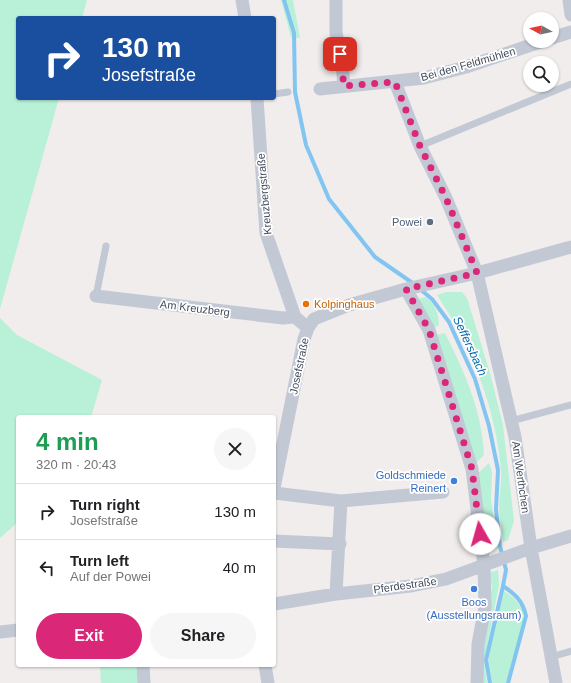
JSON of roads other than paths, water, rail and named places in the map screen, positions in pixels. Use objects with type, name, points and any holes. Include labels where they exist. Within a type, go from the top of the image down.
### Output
[{"type":"street","points":[[242,0],[245,16]]},
{"type":"street","points":[[336,0],[336,32],[342,64],[344,86]]},
{"type":"street","points":[[569,0],[571,15]]},
{"type":"street","points":[[559,36],[571,32]]},
{"type":"street","name":"Bei den Feldmühlen","points":[[320,89],[424,78],[466,67],[523,48]]},
{"type":"street","name":"Am Werthchen","points":[[395,82],[420,146],[446,198],[477,273],[511,421],[531,548],[556,683]]},
{"type":"street","name":"Kreuzbergstraße","points":[[257,100],[266,233],[295,317]]},
{"type":"street","name":"Josefstraße","points":[[276,479],[308,328],[314,319],[349,305],[410,288],[477,273],[571,246]]},
{"type":"street","points":[[410,288],[429,330],[472,469],[488,563],[485,607],[478,644],[477,683]]},
{"type":"street","name":"Am Kreuzberg","points":[[96,296],[214,311],[283,318],[295,317]]},
{"type":"street","points":[[295,317],[308,328]]},
{"type":"street","points":[[276,493],[341,501],[443,492]]},
{"type":"street","points":[[336,594],[340,544],[341,501]]},
{"type":"street","name":"Pferdestraße","points":[[276,604],[336,594],[411,586],[446,579],[531,548],[571,536]]},
{"type":"street","points":[[276,541],[340,544]]},
{"type":"street","points":[[0,632],[16,630]]},
{"type":"street","points":[[143,667],[144,683]]},
{"type":"street","points":[[265,667],[268,683]]},
{"type":"lane","points":[[420,146],[571,84]]},
{"type":"lane","points":[[276,94],[288,92]]},
{"type":"lane","points":[[96,296],[106,246]]},
{"type":"lane","points":[[511,421],[571,405]]},
{"type":"lane","points":[[551,657],[571,651]]},
{"type":"waterway","name":"Seffersbach","points":[[284,0],[294,33],[295,92],[306,145],[329,199],[375,257],[414,284]]},
{"type":"waterway","name":"Seffersbach","points":[[421,290],[432,299],[449,322],[475,379],[489,426],[498,470],[496,509],[500,546],[506,570],[503,586],[518,598],[523,606],[526,616],[508,683]]},
{"type":"waterway","name":"Seffersbach","points":[[490,683],[486,660],[503,586]]},
{"type":"place","name":"Powei","points":[[430,222]]},
{"type":"place","name":"Kolpinghaus","points":[[306,304]]},
{"type":"place","name":"Goldschmiede Reinert","points":[[454,481]]},
{"type":"place","name":"Boos (Ausstellungsraum)","points":[[474,589]]}]
